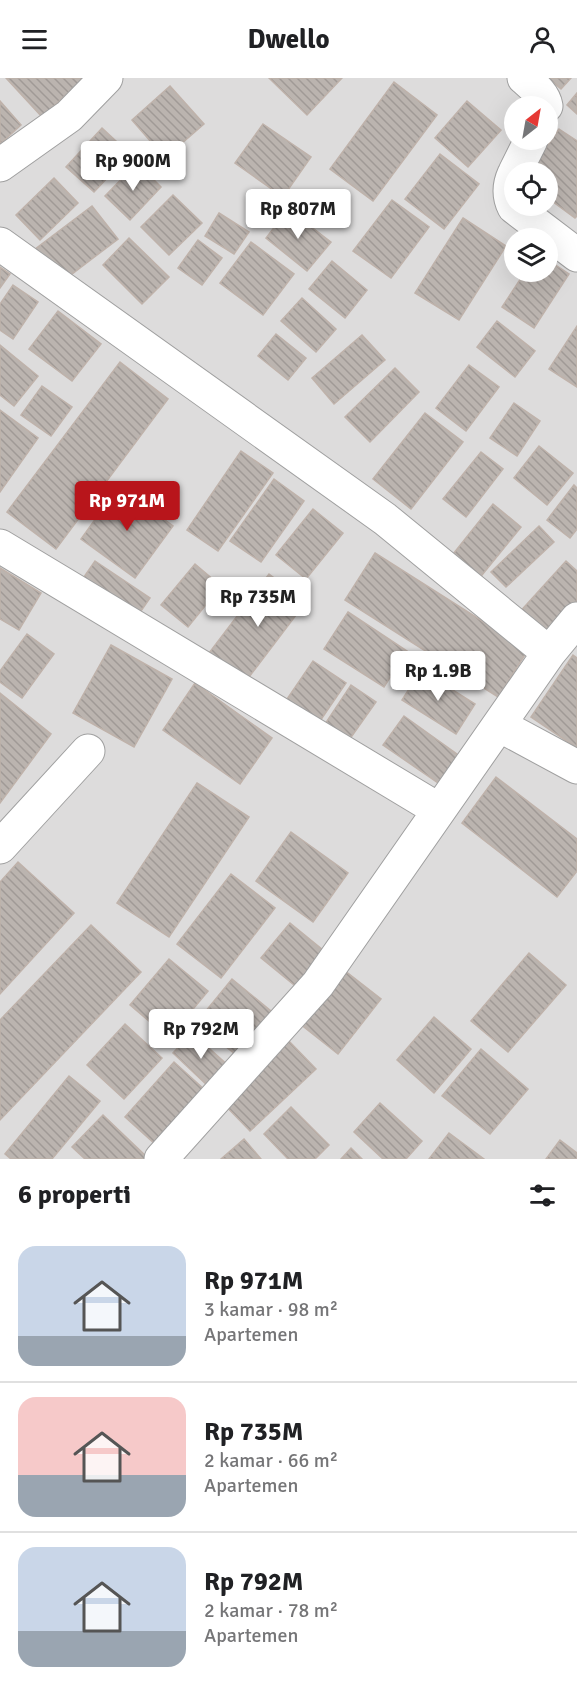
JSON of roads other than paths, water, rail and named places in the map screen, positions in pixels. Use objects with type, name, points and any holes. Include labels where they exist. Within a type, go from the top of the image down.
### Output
[{"type":"street","points":[[0,165],[69,116],[106,78]]},
{"type":"street","points":[[524,78],[542,96]]},
{"type":"street","points":[[526,216],[577,255]]},
{"type":"street","points":[[0,244],[385,519],[549,653]]},
{"type":"street","points":[[0,546],[439,810]]},
{"type":"street","points":[[161,1159],[318,984],[549,653],[577,618]]},
{"type":"street","points":[[499,725],[577,767]]},
{"type":"street","points":[[0,847],[88,751]]}]
